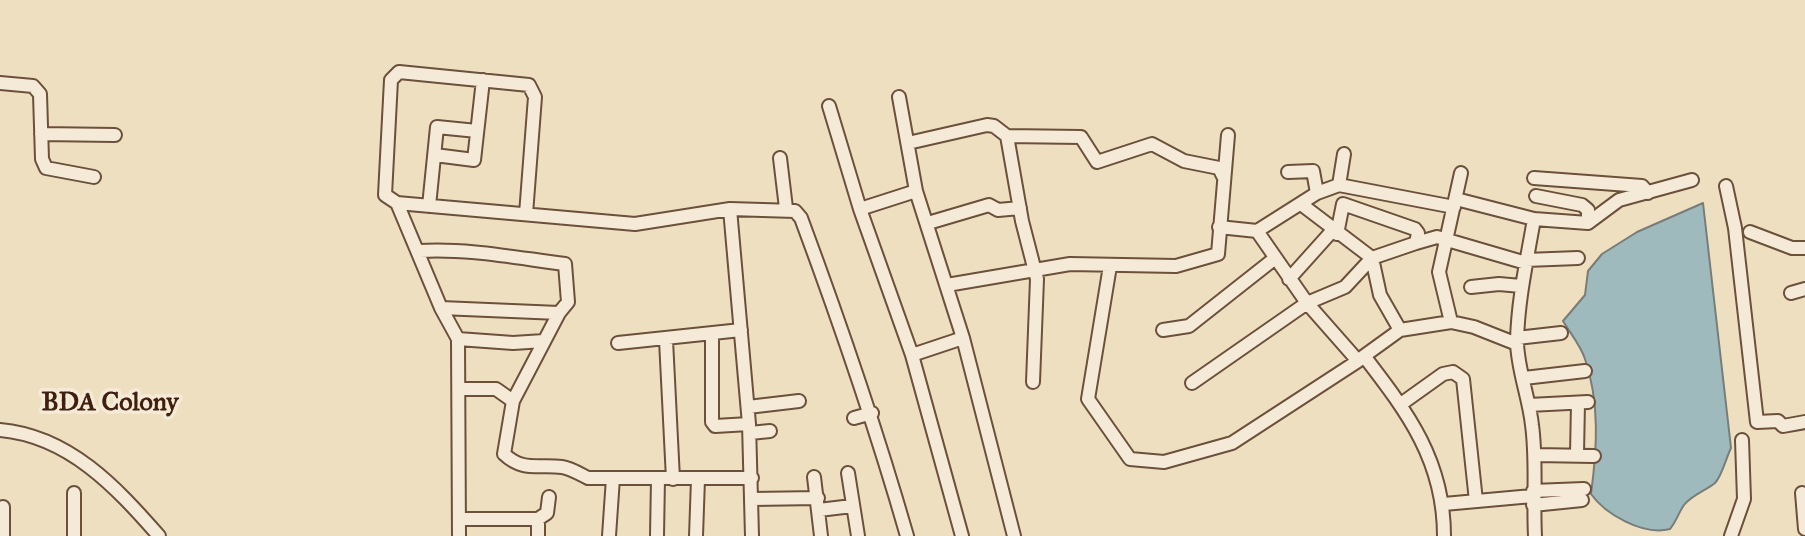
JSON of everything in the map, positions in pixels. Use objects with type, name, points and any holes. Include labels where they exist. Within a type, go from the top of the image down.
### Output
[{"type":"street","points":[[526,214],[534,97],[529,85],[399,72],[391,80],[385,195],[397,203],[635,224],[730,209],[786,208],[795,211],[801,218],[872,413],[907,536]]},
{"type":"street","points":[[435,155],[474,160],[483,80]]},
{"type":"street","points":[[0,83],[33,86],[40,94],[42,159],[46,168],[94,177]]},
{"type":"street","points":[[899,97],[916,191],[963,338],[1014,536]]},
{"type":"street","points":[[829,106],[860,209],[912,355],[961,536]]},
{"type":"street","points":[[908,143],[986,125],[994,126],[1007,136],[1081,137],[1097,162],[1152,144],[1184,161],[1219,168],[1223,176]]},
{"type":"street","points":[[429,206],[437,127],[477,131]]},
{"type":"street","points":[[41,135],[115,135]]},
{"type":"street","points":[[947,285],[1070,264],[1110,267],[1176,266],[1218,254],[1228,135]]},
{"type":"street","points":[[1007,136],[1020,208],[1036,269],[1033,382]]},
{"type":"street","points":[[1339,184],[1344,154]]},
{"type":"street","points":[[780,158],[786,208]]},
{"type":"street","points":[[1288,172],[1312,171],[1317,193]]},
{"type":"street","points":[[1451,322],[1439,272],[1461,173]]},
{"type":"street","points":[[1534,178],[1638,185],[1645,187],[1648,193]]},
{"type":"street","points":[[1219,227],[1257,231],[1317,193],[1339,184],[1534,219],[1588,223],[1619,200],[1692,180]]},
{"type":"street","points":[[1726,186],[1735,228],[1757,422],[1778,421],[1783,426],[1805,422]]},
{"type":"street","points":[[860,209],[916,191]]},
{"type":"street","points":[[1536,196],[1582,205],[1588,210],[1588,223]]},
{"type":"street","points":[[397,203],[441,308],[458,339],[459,536]]},
{"type":"street","points":[[1301,204],[1372,258],[1380,295],[1400,330]]},
{"type":"street","points":[[1289,279],[1335,232],[1343,204],[1415,229],[1416,243]]},
{"type":"street","points":[[928,223],[989,205],[998,209],[1020,208]]},
{"type":"street","points":[[730,209],[750,428],[752,536]]},
{"type":"street","points":[[1534,219],[1521,286],[1517,341],[1529,405],[1537,472],[1533,497],[1535,536]]},
{"type":"street","points":[[1257,231],[1307,303],[1401,404],[1430,454],[1444,504],[1444,536]]},
{"type":"street","points":[[1750,232],[1792,248],[1805,248]]},
{"type":"street","points":[[1192,383],[1307,303],[1345,287],[1372,258],[1430,238],[1446,239],[1526,262],[1578,258]]},
{"type":"street","points":[[419,251],[445,249],[565,264],[568,270],[568,302],[559,313],[513,401],[504,454],[512,462],[523,467],[564,467],[588,478],[752,478]]},
{"type":"street","points":[[1163,330],[1189,326],[1274,259]]},
{"type":"street","points":[[1110,267],[1088,399],[1130,459],[1164,462],[1232,443],[1400,330],[1451,322],[1517,341],[1562,333]]},
{"type":"street","points":[[1471,287],[1499,284],[1521,286]]},
{"type":"street","points":[[1791,293],[1805,289]]},
{"type":"street","points":[[441,308],[559,313]]},
{"type":"street","points":[[618,343],[741,330]]},
{"type":"street","points":[[712,334],[712,422],[715,426],[770,431]]},
{"type":"street","points":[[912,355],[963,338]]},
{"type":"street","points":[[458,339],[513,343],[544,341]]},
{"type":"street","points":[[666,340],[673,478]]},
{"type":"street","points":[[1524,378],[1585,371]]},
{"type":"street","points":[[1401,404],[1443,374],[1453,372],[1463,379],[1476,501]]},
{"type":"street","points":[[459,388],[496,389],[513,401]]},
{"type":"street","points":[[748,407],[799,401]]},
{"type":"street","points":[[1529,405],[1583,402],[1577,454]]},
{"type":"street","points":[[854,418],[872,413]]},
{"type":"street","points":[[0,430],[51,441],[66,450],[116,490],[159,536]]},
{"type":"street","points":[[1731,536],[1744,499],[1742,440]]},
{"type":"street","points":[[1535,455],[1594,456]]},
{"type":"street","points":[[848,473],[858,536]]},
{"type":"street","points":[[814,477],[821,536]]},
{"type":"street","points":[[609,536],[613,478]]},
{"type":"street","points":[[657,536],[658,478]]},
{"type":"street","points":[[696,536],[698,479]]},
{"type":"street","points":[[74,493],[74,536]]},
{"type":"street","points":[[1802,493],[1805,529]]},
{"type":"street","points":[[1444,504],[1583,494]]},
{"type":"street","points":[[460,519],[538,519],[547,513],[549,497]]},
{"type":"street","points":[[752,499],[852,506]]},
{"type":"street","points":[[3,507],[3,536]]},
{"type":"street","points":[[538,519],[538,536]]},
{"type":"water","points":[[1703,203],[1731,448],[1715,483],[1687,502],[1670,529],[1648,529],[1615,516],[1591,494],[1596,443],[1593,392],[1583,354],[1563,321],[1585,295],[1588,271],[1602,254],[1637,232]]},
{"type":"district","name":"BDA Colony","points":[[110,404]]}]
